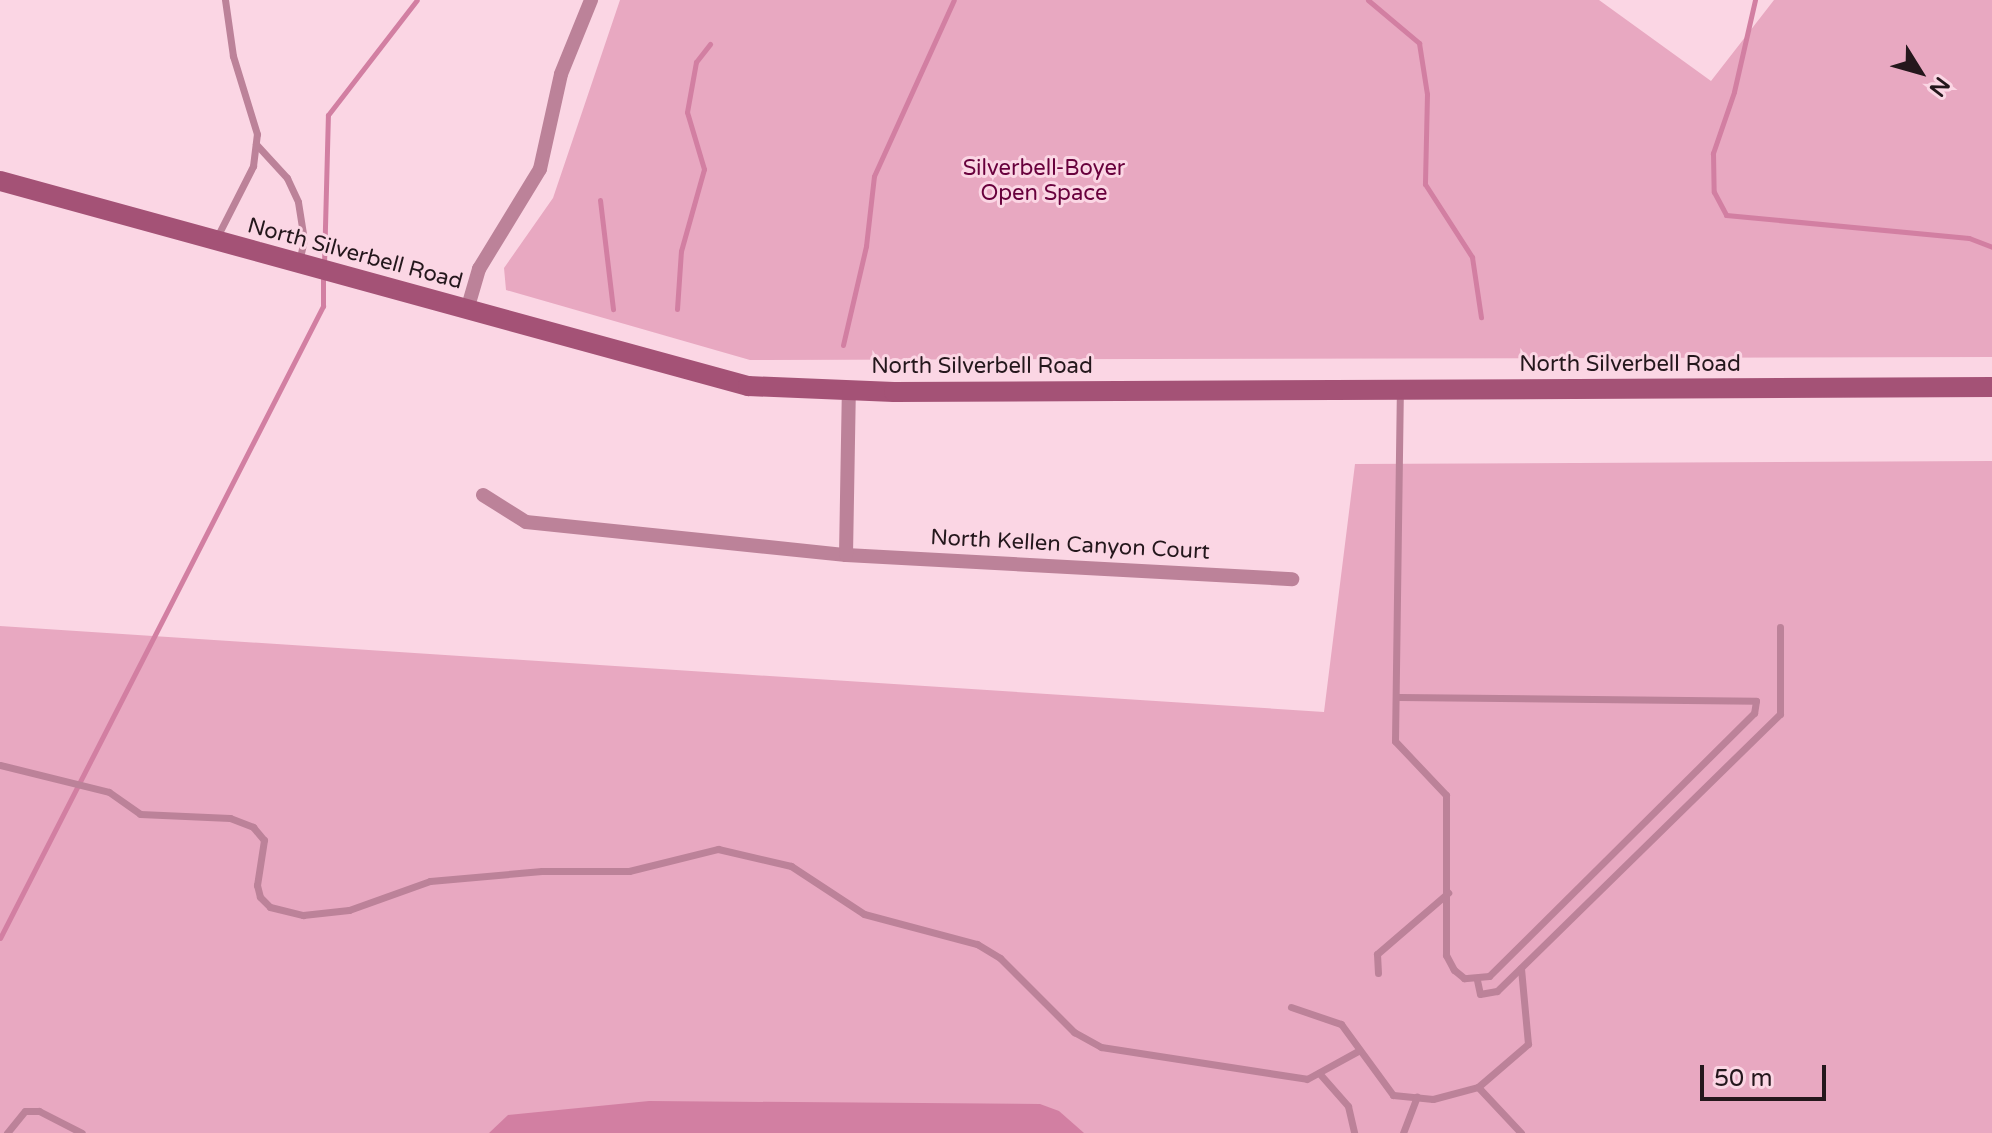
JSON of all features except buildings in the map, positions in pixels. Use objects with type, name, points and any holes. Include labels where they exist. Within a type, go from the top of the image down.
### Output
[{"type":"main road","name":"North Silverbell Road","points":[[0,181],[748,386],[849,390],[1400,391],[1992,387]]},
{"type":"street","points":[[467,310],[479,269],[540,169],[561,74],[591,0]]},
{"type":"street","points":[[846,555],[849,390]]},
{"type":"street","name":"North Kellen Canyon Court","points":[[483,495],[526,522],[846,555],[1292,579]]},
{"type":"lane","points":[[215,241],[253,166],[256,144],[225,0]]},
{"type":"lane","points":[[256,144],[287,178],[298,202],[304,240],[298,263]]},
{"type":"lane","points":[[1400,391],[1399,697],[1395,741],[1446,795],[1446,955],[1454,970],[1477,980]]},
{"type":"lane","points":[[1477,980],[1480,994],[1497,991],[1780,714],[1780,627]]},
{"type":"lane","points":[[1399,697],[1756,701],[1754,713],[1745,723],[1499,966],[1477,980]]},
{"type":"lane","points":[[0,765],[109,792],[140,814],[230,818],[253,827],[264,840],[257,885],[260,897],[270,907],[303,915],[337,913],[430,881],[542,871],[629,871],[697,851],[718,849],[791,866],[864,914],[977,944],[1000,958],[1074,1032],[1101,1047],[1189,1058],[1276,1078],[1307,1079],[1360,1050]]},
{"type":"lane","points":[[1378,973],[1377,954],[1448,893]]},
{"type":"lane","points":[[1291,1007],[1341,1024],[1393,1095],[1433,1099],[1478,1087],[1528,1044],[1521,968]]},
{"type":"lane","points":[[1319,1073],[1348,1106],[1354,1133]]},
{"type":"lane","points":[[1478,1087],[1521,1133]]},
{"type":"lane","points":[[1403,1133],[1417,1097]]},
{"type":"lane","points":[[7,1133],[25,1111],[39,1111],[82,1133]]},
{"type":"green space","name":"Silverbell-Boyer Open Space","points":[[620,0],[1599,0],[1711,81],[1774,0],[1992,0],[1992,357],[750,360],[506,290],[504,268],[553,198]]},
{"type":"green space","points":[[1992,461],[1992,1133],[0,1133],[0,626],[1324,712],[1355,464]]},
{"type":"shaded area","points":[[649,1101],[1040,1104],[1059,1111],[1084,1133],[489,1133],[508,1115]]},
{"type":"waterway","points":[[324,265],[328,115],[417,0]]},
{"type":"waterway","points":[[843,345],[866,246],[874,176],[954,0]]},
{"type":"waterway","points":[[1368,0],[1419,43],[1427,94],[1425,184],[1472,257],[1481,317]]},
{"type":"waterway","points":[[1755,0],[1734,92],[1713,153],[1714,192],[1726,215],[1969,238],[1992,247]]},
{"type":"waterway","points":[[677,309],[681,251],[704,169],[687,112],[696,62],[710,44]]},
{"type":"waterway","points":[[600,200],[613,309]]},
{"type":"waterway","points":[[0,938],[323,306],[323,275]]}]
